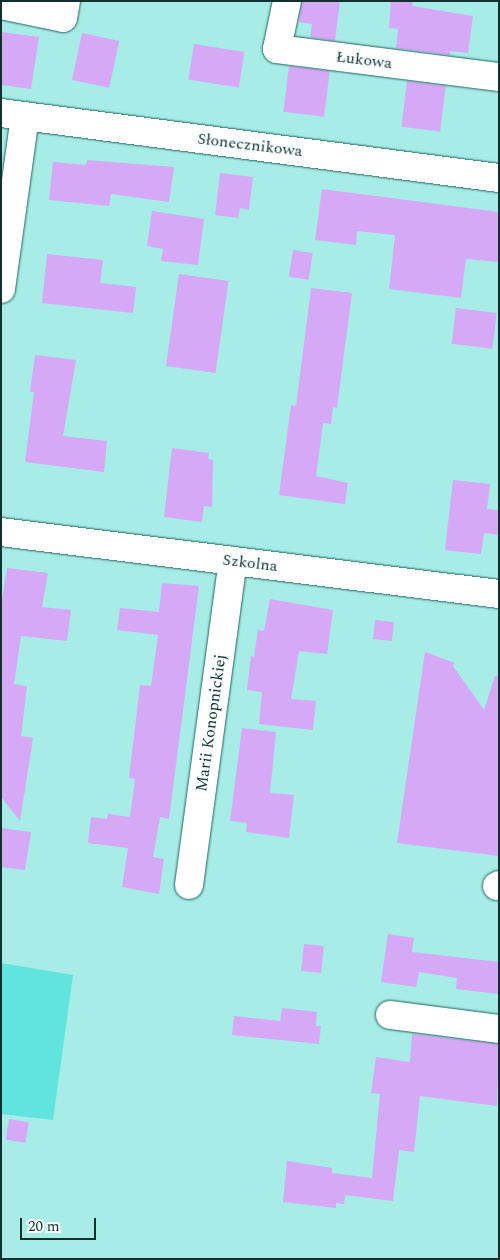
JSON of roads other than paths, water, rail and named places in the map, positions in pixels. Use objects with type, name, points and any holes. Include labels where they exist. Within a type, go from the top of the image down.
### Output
[{"type":"street","points":[[1,5],[63,18],[66,1]]},
{"type":"street","name":"Łukowa","points":[[287,1],[277,49],[499,77]]},
{"type":"street","points":[[1,288],[13,115]]},
{"type":"street","name":"Słonecznikowa","points":[[13,115],[499,178]]},
{"type":"street","name":"Szkolna","points":[[1,532],[499,594]]},
{"type":"street","name":"Marii Konopnickiej","points":[[189,885],[233,561]]},
{"type":"street","points":[[390,1015],[499,1029]]}]
